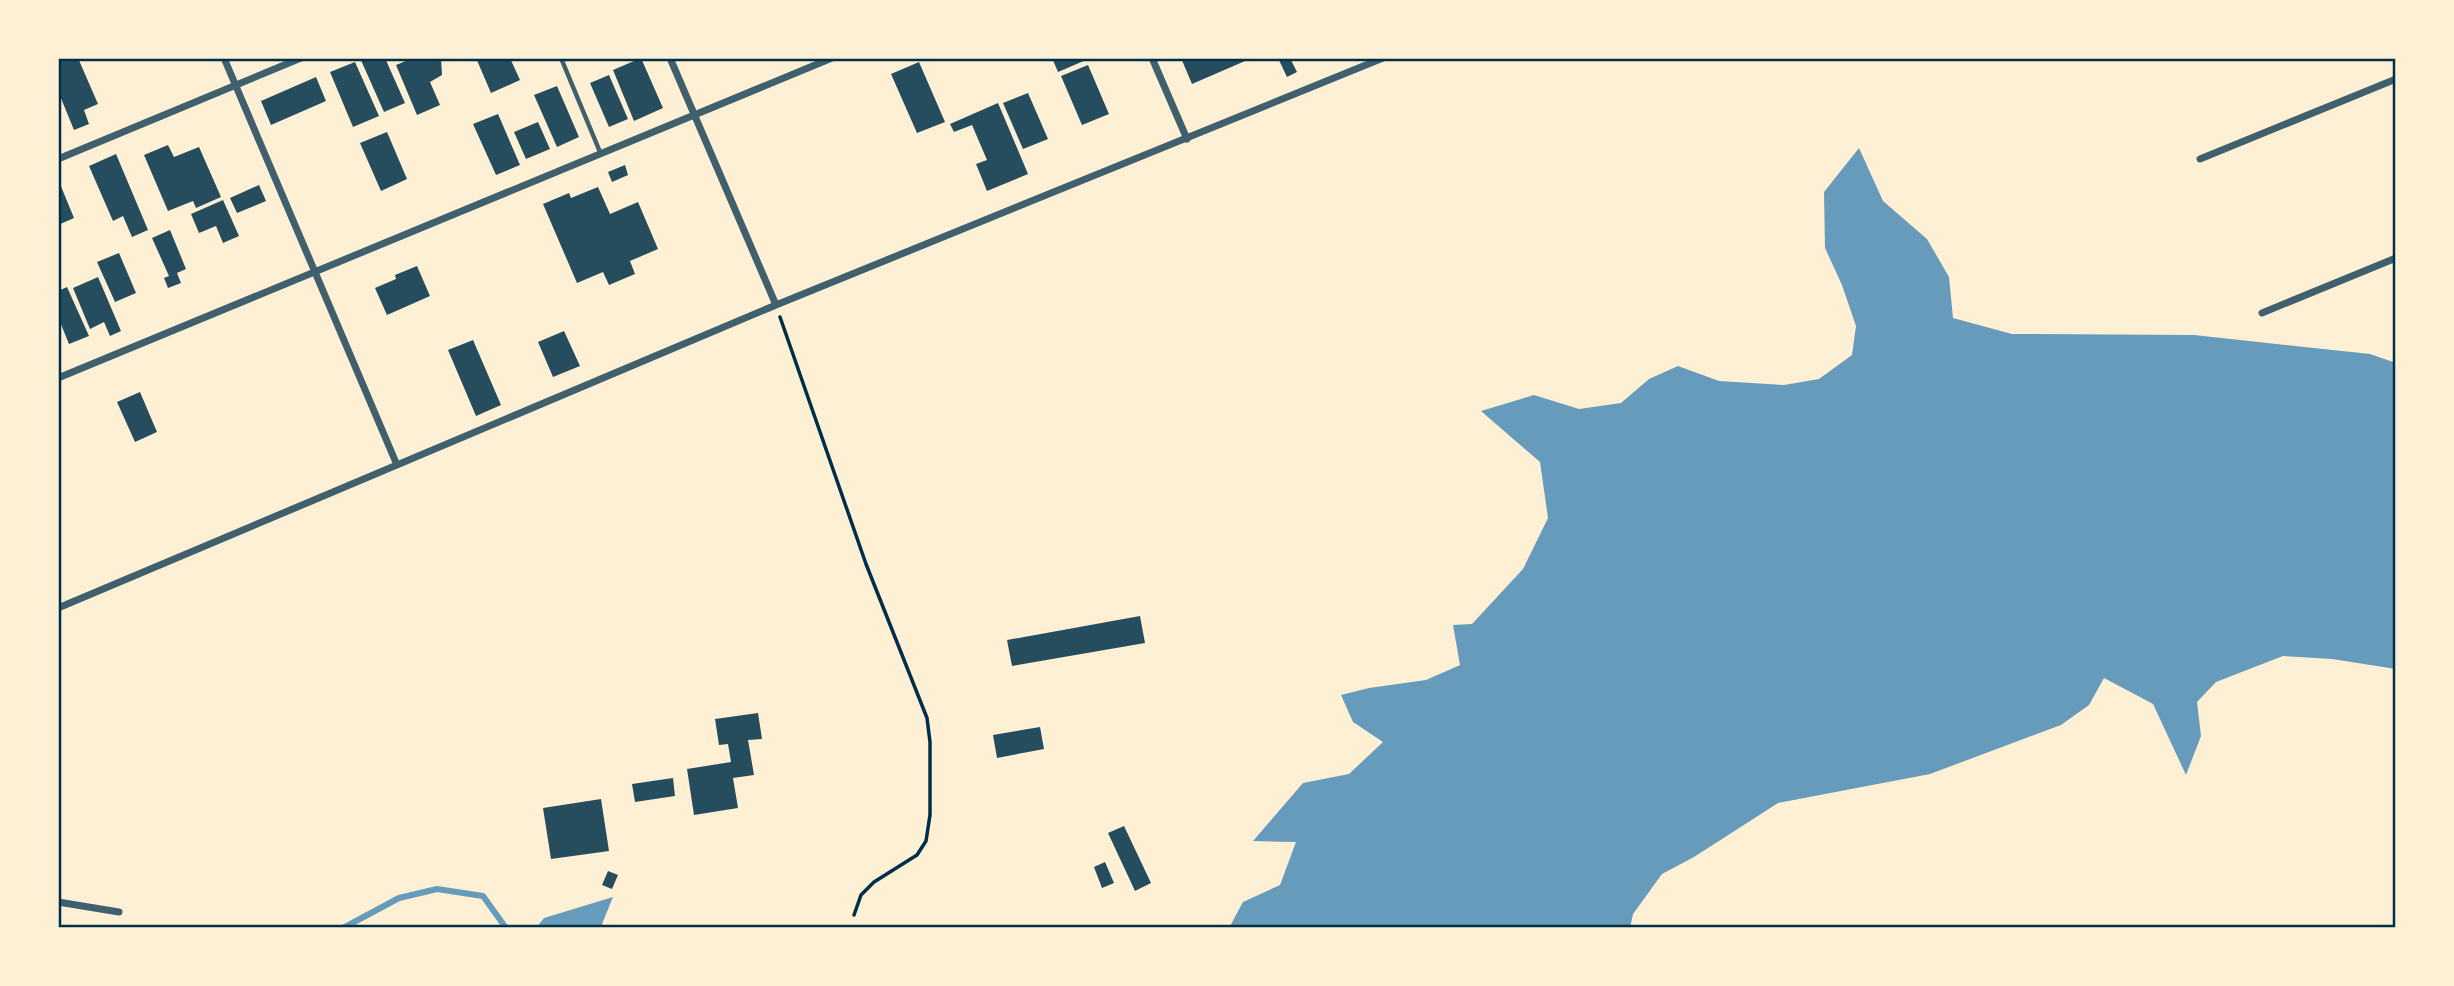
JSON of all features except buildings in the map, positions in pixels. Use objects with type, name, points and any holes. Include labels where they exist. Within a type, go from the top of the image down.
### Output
[{"type":"street","points":[[224,58],[397,465]]},
{"type":"street","points":[[58,159],[301,58]]},
{"type":"street","points":[[670,58],[776,305]]},
{"type":"street","points":[[58,378],[832,58]]},
{"type":"street","points":[[1152,58],[1187,139]]},
{"type":"street","points":[[58,608],[776,305],[1384,58]]},
{"type":"street","points":[[2200,159],[2396,79]]},
{"type":"street","points":[[2262,313],[2396,258]]},
{"type":"street","points":[[58,902],[119,912]]},
{"type":"lane","points":[[561,58],[600,152]]},
{"type":"path","points":[[776,305],[866,564],[927,718],[930,742],[930,815],[926,841],[917,855],[874,882],[861,895],[854,915]]},
{"type":"water","points":[[1859,148],[1883,201],[1927,239],[1949,277],[1953,318],[2012,334],[2194,335],[2370,354],[2396,363],[2396,669],[2332,659],[2283,656],[2216,682],[2197,702],[2201,736],[2186,775],[2153,704],[2104,678],[2089,705],[2061,725],[1930,774],[1778,803],[1694,857],[1662,874],[1633,914],[1630,928],[1229,928],[1243,902],[1280,885],[1296,842],[1253,841],[1303,783],[1349,774],[1383,742],[1353,722],[1341,695],[1426,680],[1460,665],[1453,625],[1472,624],[1523,569],[1548,518],[1540,462],[1481,411],[1534,395],[1579,409],[1621,403],[1649,379],[1678,366],[1719,381],[1784,385],[1819,379],[1852,355],[1856,326],[1842,285],[1825,248],[1824,192]]},
{"type":"water","points":[[613,897],[602,924],[606,928],[536,928],[544,918]]},
{"type":"waterway","points":[[343,928],[399,898],[437,889],[483,896],[506,928]]}]
